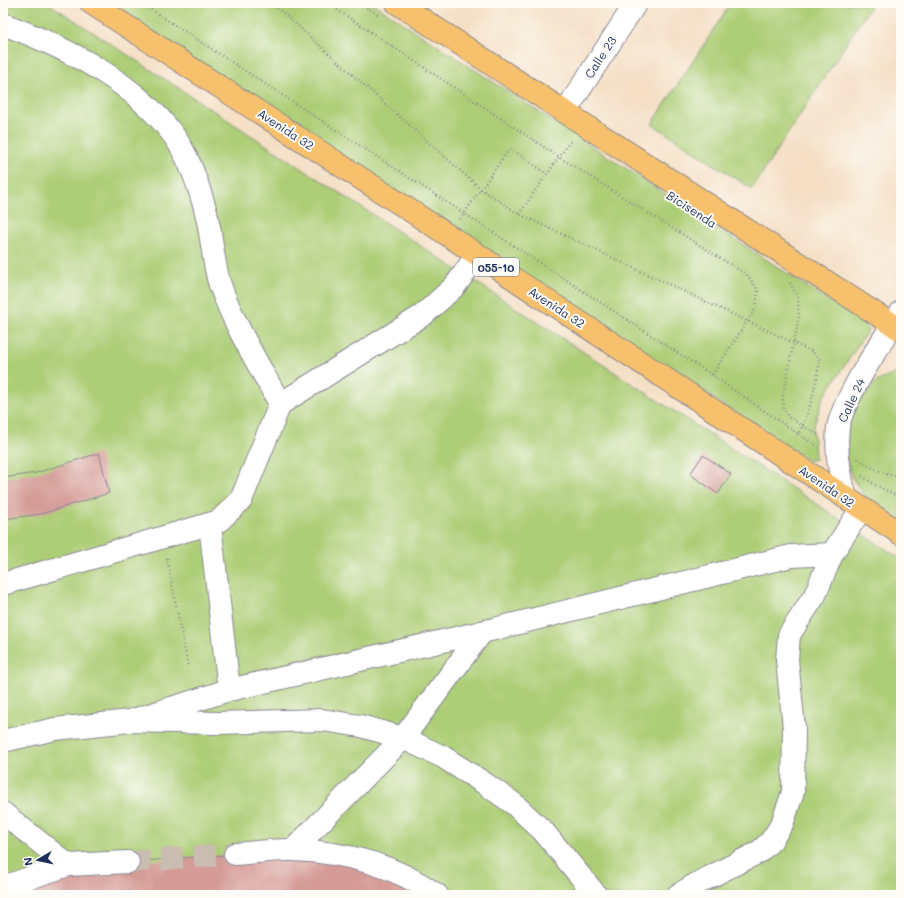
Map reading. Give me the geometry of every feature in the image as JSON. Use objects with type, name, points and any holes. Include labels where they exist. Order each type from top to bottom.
[{"type":"highway","name":"Avenida 32","points":[[91,3],[448,235],[901,534]]},
{"type":"highway","points":[[392,12],[565,112],[577,132],[898,323]]},
{"type":"street","name":"Calle 23","points":[[565,112],[636,3]]},
{"type":"street","points":[[3,24],[43,39],[92,65],[143,100],[168,128],[189,163],[205,206],[220,284],[233,315],[280,404]]},
{"type":"street","points":[[3,584],[219,521],[241,500],[280,404],[423,314],[455,286],[478,255]]},
{"type":"street","name":"Calle 24","points":[[853,503],[840,474],[838,427],[850,397],[898,323]]},
{"type":"street","points":[[678,895],[698,883],[759,852],[771,841],[782,824],[793,792],[794,728],[787,660],[789,635],[814,595],[853,503]]},
{"type":"street","points":[[210,524],[229,690]]},
{"type":"street","points":[[130,721],[229,690],[482,632],[791,556],[832,554]]},
{"type":"street","points":[[293,850],[403,738],[482,632]]},
{"type":"street","points":[[3,741],[55,729],[130,721],[217,723],[322,720],[361,726],[403,738],[443,757],[514,804],[543,831],[596,895]]},
{"type":"street","points":[[3,813],[68,865]]},
{"type":"street","points":[[235,854],[293,850],[348,856],[383,866],[419,882],[437,895]]},
{"type":"street","points":[[3,887],[68,865],[128,862]]},
{"type":"path","points":[[141,3],[712,375],[798,434],[803,426],[818,372],[820,360],[813,352],[519,214],[481,189],[272,3]]},
{"type":"path","points":[[327,3],[559,157],[746,275],[758,290],[756,308],[712,375]]},
{"type":"path","points":[[360,3],[392,12]]},
{"type":"path","points":[[519,214],[577,132]]},
{"type":"path","points":[[564,136],[577,132]]},
{"type":"path","points":[[577,132],[578,145]]},
{"type":"path","points":[[448,235],[510,148],[547,174]]},
{"type":"path","points":[[784,279],[790,284],[798,298],[799,317],[783,395],[783,407],[788,417],[878,472],[893,476],[901,476]]},
{"type":"path","points":[[164,537],[188,667]]},
{"type":"green space","points":[[3,3],[48,3],[901,559],[901,895],[3,895]]},
{"type":"green space","points":[[106,3],[372,3],[865,324],[868,330],[823,398],[813,428],[815,459],[809,461]]},
{"type":"green space","points":[[731,3],[872,4],[752,189],[652,124]]},
{"type":"green space","points":[[901,371],[901,521],[866,498],[851,476],[846,456],[849,415],[859,399],[876,382]]},
{"type":"building","points":[[99,453],[109,493],[41,514],[3,519],[3,478],[36,473]]},
{"type":"building","points":[[703,455],[731,474],[718,494],[690,474]]},
{"type":"building","points":[[293,850],[348,856],[436,895],[3,895],[3,887],[128,862]]},
{"type":"tunnel","points":[[128,862],[235,854]]}]
